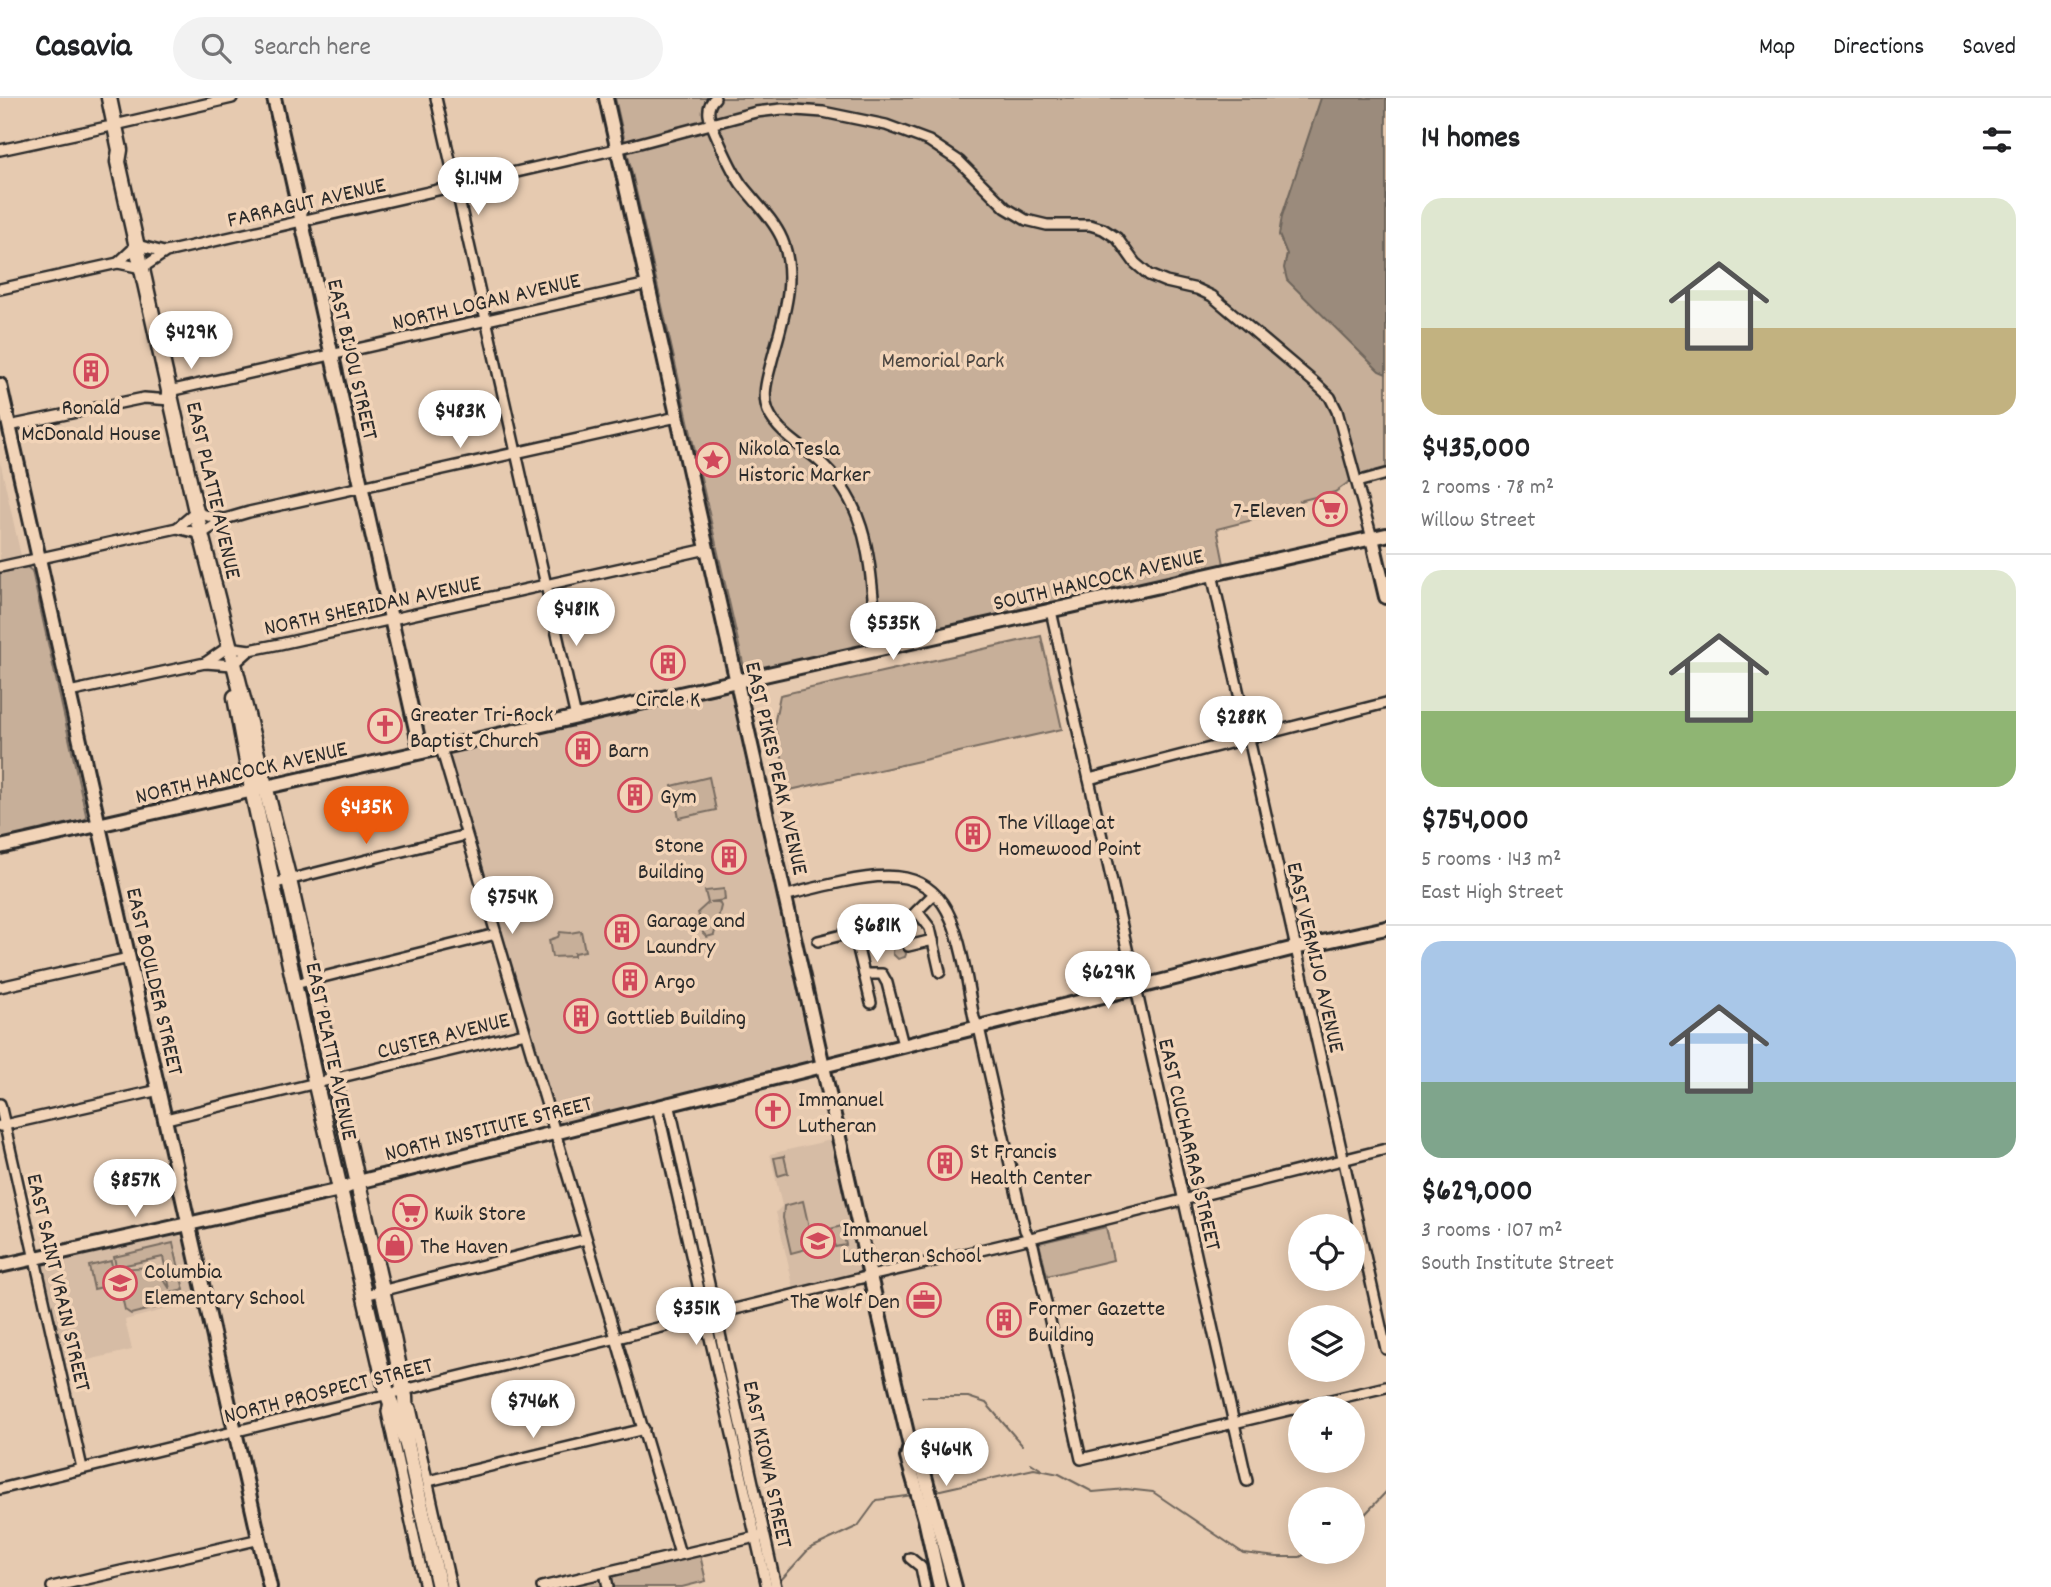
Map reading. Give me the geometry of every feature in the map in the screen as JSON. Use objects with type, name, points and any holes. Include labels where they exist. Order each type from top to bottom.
[{"type":"main road","name":"EAST PLATTE AVENUE","points":[[99,98],[111,126]]},
{"type":"main road","name":"EAST PLATTE AVENUE","points":[[109,98],[112,152],[118,162],[228,647],[237,671],[267,786],[382,1290],[404,1393],[407,1444]]},
{"type":"main road","name":"EAST PLATTE AVENUE","points":[[233,664],[230,674],[252,789],[316,1085],[388,1396],[407,1444],[439,1587]]},
{"type":"street","points":[[0,150],[232,98]]},
{"type":"street","name":"EAST BIJOU STREET","points":[[274,98],[421,752]]},
{"type":"street","points":[[436,98],[576,718]]},
{"type":"street","name":"EAST PIKES PEAK AVENUE","points":[[606,98],[910,1446],[907,1457],[917,1469],[956,1587]]},
{"type":"street","points":[[715,98],[709,107],[712,125],[735,175],[776,227],[787,254],[788,293],[766,390],[769,412],[778,426],[834,476],[854,505],[862,528],[874,608],[870,616],[884,647]]},
{"type":"street","name":"FARRAGUT AVENUE","points":[[142,268],[166,252],[617,149],[756,112],[782,109],[840,114],[900,129],[946,152],[1019,217],[1047,225],[1097,226],[1117,239],[1135,263],[1149,275],[1197,289],[1220,302],[1330,397],[1341,422],[1373,538]]},
{"type":"street","points":[[118,263],[137,245],[166,252]]},
{"type":"street","points":[[0,289],[118,263],[142,268]]},
{"type":"street","name":"NORTH LOGAN AVENUE","points":[[9,426],[648,284]]},
{"type":"street","name":"EAST BOULDER STREET","points":[[0,384],[271,1587]]},
{"type":"street","points":[[144,398],[169,392]]},
{"type":"street","points":[[177,528],[196,512],[225,519],[677,417]]},
{"type":"street","points":[[1357,482],[1386,474]]},
{"type":"street","points":[[0,567],[177,528],[201,534],[225,519]]},
{"type":"street","name":"SOUTH HANCOCK AVENUE","points":[[737,682],[1386,535]]},
{"type":"street","points":[[1373,538],[1386,597]]},
{"type":"street","name":"NORTH SHERIDAN AVENUE","points":[[228,647],[250,650],[707,549]]},
{"type":"street","name":"EAST VERMIJO AVENUE","points":[[1212,574],[1386,1349]]},
{"type":"street","name":"EAST CUCHARRAS STREET","points":[[1051,611],[1247,1481]]},
{"type":"street","points":[[205,663],[228,647]]},
{"type":"street","name":"NORTH SHERIDAN AVENUE","points":[[233,664],[250,650]]},
{"type":"street","points":[[69,692],[205,663],[233,664]]},
{"type":"street","name":"NORTH HANCOCK AVENUE","points":[[0,847],[737,682]]},
{"type":"street","points":[[1089,779],[1386,703]]},
{"type":"street","points":[[441,748],[681,1554]]},
{"type":"street","points":[[272,884],[466,835]]},
{"type":"street","points":[[785,896],[886,874],[913,879],[934,894],[946,908],[953,923],[1025,1230],[1033,1245],[1081,1459],[1386,1387]]},
{"type":"street","points":[[818,940],[854,932],[898,927],[934,894]]},
{"type":"street","points":[[917,911],[926,921],[940,972]]},
{"type":"street","name":"NORTH INSTITUTE STREET","points":[[0,1266],[340,1190],[358,1182],[663,1105],[1295,948],[1386,928]]},
{"type":"street","points":[[854,932],[871,1003]]},
{"type":"street","points":[[295,984],[496,934]]},
{"type":"street","points":[[908,946],[933,940]]},
{"type":"street","points":[[0,987],[129,958]]},
{"type":"street","points":[[864,974],[882,974],[887,983],[903,1045]]},
{"type":"street","name":"CUSTER AVENUE","points":[[166,1119],[334,1081],[525,1033]]},
{"type":"street","points":[[2,1126],[159,1090]]},
{"type":"street","name":"EAST SAINT VRAIN STREET","points":[[0,1104],[2,1126],[82,1468]]},
{"type":"street","name":"EAST KIOWA STREET","points":[[663,1105],[717,1313],[776,1587]]},
{"type":"street","name":"EAST KIOWA STREET","points":[[663,1105],[704,1316],[766,1584]]},
{"type":"street","name":"NORTH PROSPECT STREET","points":[[0,1489],[404,1393],[704,1316],[1386,1149]]},
{"type":"street","points":[[365,1295],[586,1239]]},
{"type":"street","points":[[404,1393],[428,1480],[451,1587]]},
{"type":"street","points":[[388,1396],[387,1412],[425,1587]]},
{"type":"street","points":[[428,1480],[644,1429]]},
{"type":"street","name":"EAST PIKES PEAK AVENUE","points":[[931,1518],[940,1587]]},
{"type":"street","points":[[542,1587],[765,1535]]},
{"type":"street","points":[[52,1587],[260,1539]]},
{"type":"street","points":[[910,1558],[921,1567],[925,1587]]},
{"type":"street","points":[[605,1572],[608,1587]]},
{"type":"shaded area","points":[[1321,98],[1386,98],[1386,374],[1379,371],[1287,280],[1284,268],[1287,254],[1279,235],[1282,216]]},
{"type":"shaded area","points":[[0,461],[21,556],[0,560]]},
{"type":"shaded area","points":[[723,692],[731,696],[812,1060],[809,1063],[559,1125],[448,756]]},
{"type":"shaded area","name":"Immanuel Lutheran School","points":[[831,1140],[860,1271],[855,1276],[797,1290],[794,1289],[776,1212],[782,1206],[770,1154]]},
{"type":"shaded area","name":"Columbia Elementary School","points":[[175,1235],[182,1237],[197,1301],[125,1320],[132,1350],[66,1365],[43,1264]]},
{"type":"green space","name":"Memorial Park","points":[[615,98],[1386,98],[1386,469],[1356,477],[1335,492],[1299,501],[1300,508],[1217,529],[1224,564],[745,672]]},
{"type":"green space","points":[[27,567],[32,571],[87,819],[0,840],[0,573]]},
{"type":"green space","points":[[1041,636],[1062,729],[790,790],[774,725],[780,695]]},
{"type":"green space","points":[[709,777],[716,810],[679,818],[672,786]]},
{"type":"green space","points":[[724,889],[725,900],[710,902],[719,902],[721,906],[714,935],[707,937],[703,933],[698,912],[708,903],[705,891]]},
{"type":"green space","points":[[581,931],[585,951],[574,953],[574,956],[552,957],[549,940],[558,937],[560,932]]},
{"type":"green space","points":[[905,938],[905,957],[898,959],[893,954],[894,940]]},
{"type":"green space","points":[[784,1156],[788,1173],[778,1176],[774,1158]]},
{"type":"green space","points":[[803,1201],[810,1232],[810,1248],[791,1253],[783,1218],[784,1206]]},
{"type":"green space","points":[[842,1226],[846,1245],[835,1247],[830,1229]]},
{"type":"green space","points":[[1106,1227],[1113,1260],[1047,1276],[1039,1243]]},
{"type":"green space","points":[[173,1243],[184,1290],[171,1293],[174,1303],[131,1314],[125,1310],[116,1271],[148,1268],[159,1275],[170,1289],[163,1257],[116,1267],[114,1257]]},
{"type":"green space","points":[[111,1261],[116,1284],[94,1289],[89,1266]]},
{"type":"green space","points":[[700,1555],[706,1581],[682,1587],[561,1587]]},
{"type":"waterway","points":[[922,1397],[968,1397],[986,1403],[1022,1445]]},
{"type":"waterway","points":[[1031,1463],[1042,1470]]},
{"type":"waterway","points":[[936,1491],[1034,1469],[1059,1474],[1093,1492],[1126,1489],[1153,1492],[1243,1553],[1288,1557]]},
{"type":"waterway","points":[[1365,1514],[1386,1492]]},
{"type":"waterway","points":[[780,1581],[809,1549],[858,1526],[877,1500],[913,1495]]},
{"type":"place","name":"Ronald McDonald House","points":[[91,371]]},
{"type":"place","name":"Nikola Tesla Historic Marker","points":[[713,460]]},
{"type":"place","name":"7-Eleven","points":[[1330,509]]},
{"type":"place","name":"Circle K","points":[[668,663]]},
{"type":"place","name":"Greater Tri-Rock Baptist Church","points":[[385,726]]},
{"type":"place","name":"Barn","points":[[583,749]]},
{"type":"place","name":"Gym","points":[[635,795]]},
{"type":"place","name":"The Village at Homewood Point","points":[[973,834]]},
{"type":"place","name":"Stone Building","points":[[729,857]]},
{"type":"place","name":"Garage and Laundry","points":[[622,932]]},
{"type":"place","name":"Argo","points":[[630,980]]},
{"type":"place","name":"Gottlieb Building","points":[[581,1016]]},
{"type":"place","name":"Immanuel Lutheran","points":[[773,1111]]},
{"type":"place","name":"St Francis Health Center","points":[[945,1163]]},
{"type":"place","name":"Kwik Store","points":[[410,1212]]},
{"type":"place","name":"Immanuel Lutheran School","points":[[818,1241]]},
{"type":"place","name":"The Haven","points":[[395,1245]]},
{"type":"place","name":"Columbia Elementary School","points":[[120,1283]]},
{"type":"place","name":"The Wolf Den","points":[[924,1300]]},
{"type":"place","name":"Former Gazette Building","points":[[1004,1320]]}]
